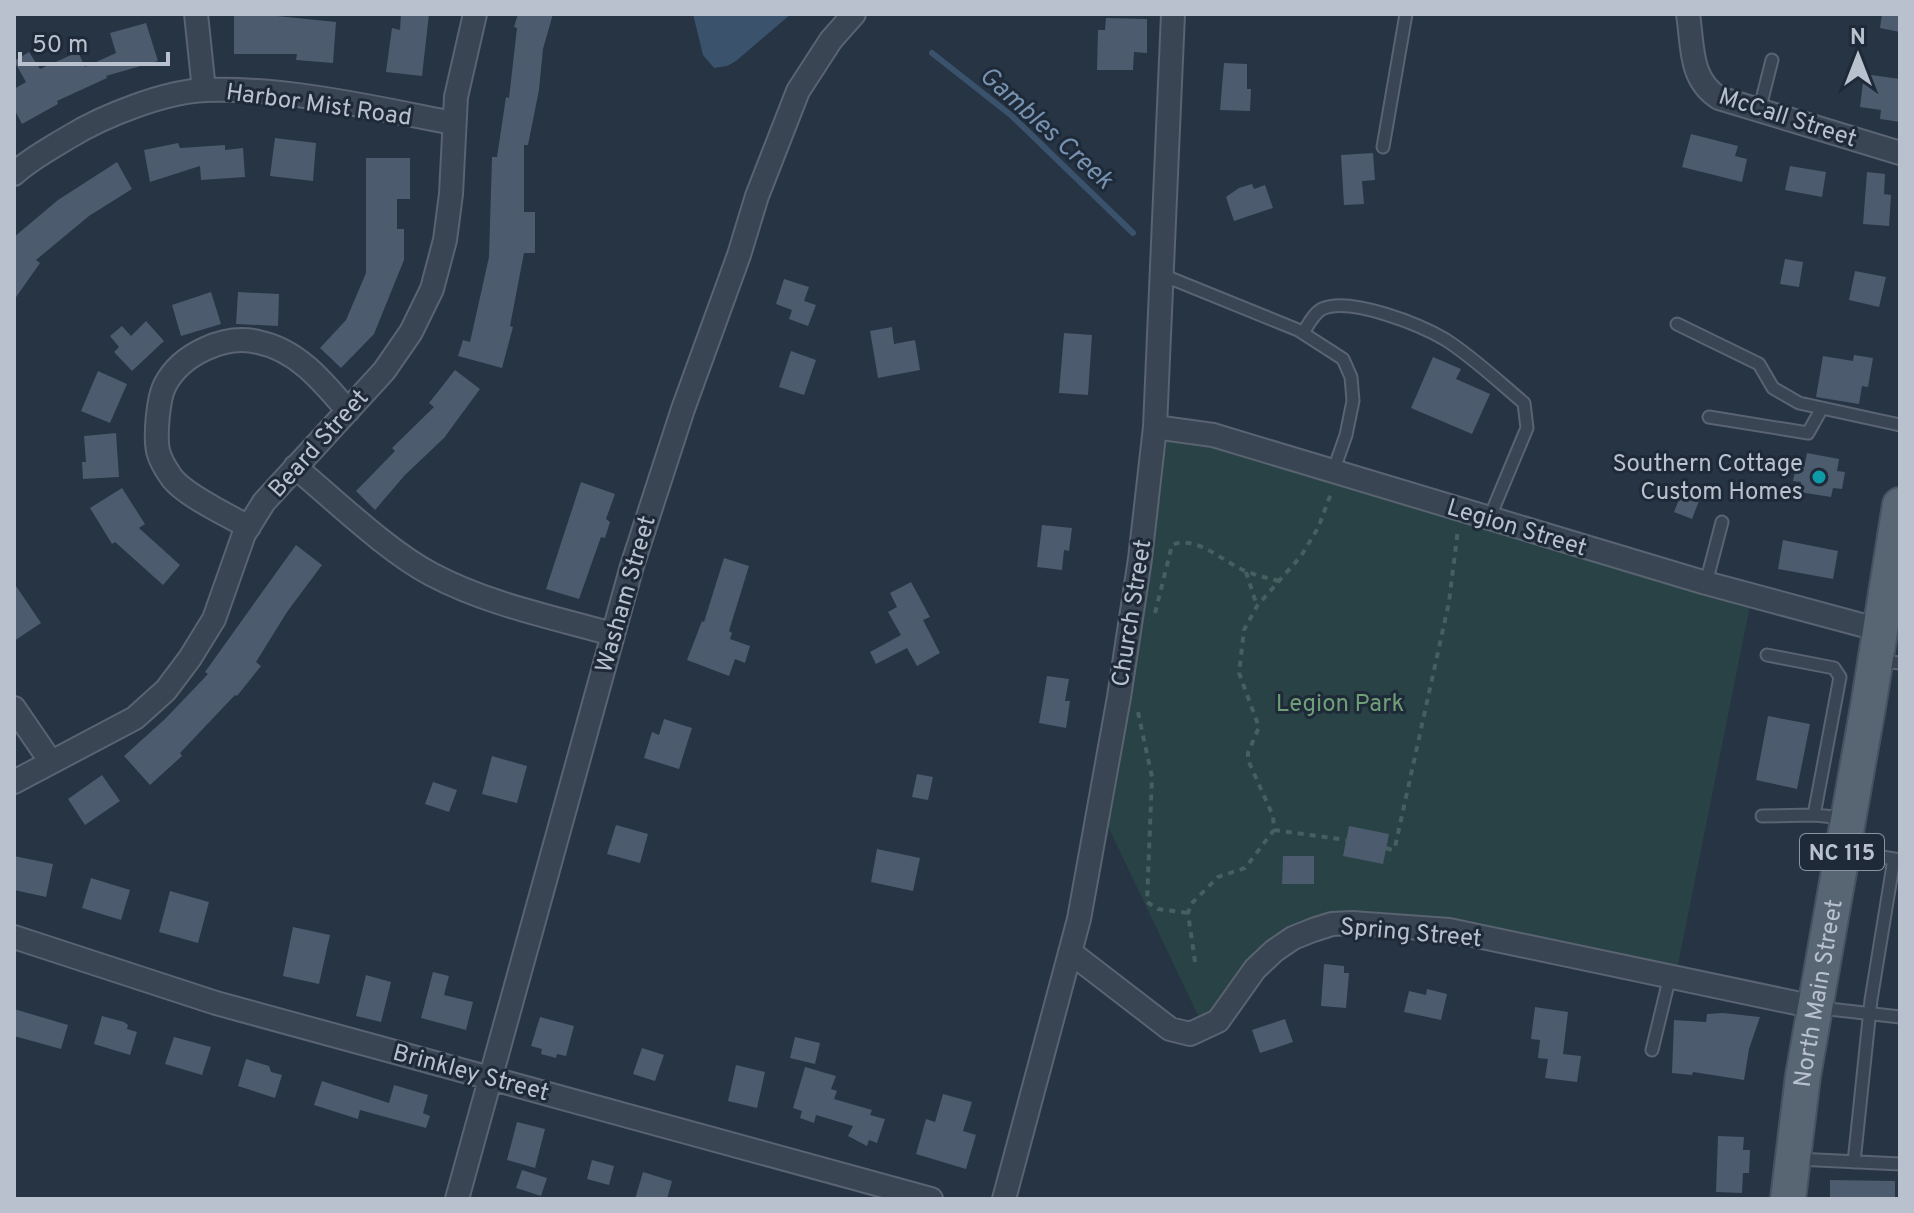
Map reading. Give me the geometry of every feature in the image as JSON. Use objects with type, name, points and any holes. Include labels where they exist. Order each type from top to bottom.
[{"type":"main road","name":"North Main Street","points":[[1788,1199],[1803,1076],[1846,834],[1868,670],[1898,527]]},
{"type":"street","points":[[196,14],[204,90]]},
{"type":"street","name":"Beard Street","points":[[14,782],[135,718],[166,690],[214,619],[249,527],[264,502],[384,371],[411,332],[432,289],[447,225],[456,97],[475,14]]},
{"type":"street","name":"Washam Street","points":[[457,1199],[612,634],[683,409],[739,255],[761,184],[798,91],[831,40],[854,14]]},
{"type":"street","name":"Church Street","points":[[1004,1199],[1070,952],[1119,697],[1149,495],[1155,427],[1173,14]]},
{"type":"street","name":"McCall Street","points":[[1688,14],[1694,64],[1702,84],[1719,98],[1900,153]]},
{"type":"street","name":"Harbor Mist Road","points":[[15,170],[79,131],[115,114],[178,94],[204,90],[238,90],[335,101],[453,123]]},
{"type":"street","points":[[249,527],[201,500],[173,479],[158,452],[158,420],[164,385],[185,360],[219,342],[258,341],[289,355],[314,372],[348,411]]},
{"type":"street","name":"Legion Street","points":[[1155,427],[1213,435],[1333,480],[1459,510],[1706,583],[1868,670]]},
{"type":"street","points":[[295,467],[399,553],[430,574],[487,598],[612,634]]},
{"type":"street","points":[[14,708],[51,762]]},
{"type":"street","name":"Spring Street","points":[[1070,952],[1170,1029],[1190,1034],[1218,1021],[1255,969],[1274,951],[1293,938],[1332,924],[1352,923],[1449,930],[1815,1007]]},
{"type":"street","name":"Brinkley Street","points":[[14,937],[216,1003],[931,1199]]},
{"type":"lane","points":[[1383,147],[1406,14]]},
{"type":"lane","points":[[1759,111],[1772,60]]},
{"type":"lane","points":[[1160,273],[1303,333],[1343,359],[1351,377],[1353,401],[1333,480]]},
{"type":"lane","points":[[1303,333],[1318,310],[1335,305],[1352,305],[1379,312],[1445,339],[1524,403],[1527,428],[1489,519]]},
{"type":"lane","points":[[1677,324],[1759,364],[1773,388],[1799,403],[1900,425]]},
{"type":"lane","points":[[1709,417],[1808,433],[1822,408]]},
{"type":"lane","points":[[1706,583],[1722,522]]},
{"type":"lane","points":[[1767,655],[1834,668],[1868,670],[1814,815]]},
{"type":"lane","points":[[1762,816],[1814,815],[1897,860],[1869,1014],[1854,1162]]},
{"type":"lane","points":[[1652,1050],[1670,976]]},
{"type":"lane","points":[[1815,1007],[1900,1017]]},
{"type":"lane","points":[[1792,1159],[1900,1164]]},
{"type":"path","points":[[1195,962],[1188,913],[1191,904],[1218,877],[1245,868],[1274,830],[1273,816],[1248,760],[1259,727],[1239,673],[1244,630],[1257,606],[1301,556],[1318,528],[1333,480]]},
{"type":"path","points":[[1386,848],[1392,850],[1395,847],[1446,617],[1455,564],[1459,510]]},
{"type":"path","points":[[1151,623],[1172,545],[1177,543],[1199,546],[1246,572],[1279,581]]},
{"type":"path","points":[[1246,572],[1257,606]]},
{"type":"path","points":[[1138,709],[1152,777],[1146,899],[1152,907],[1188,913]]},
{"type":"path","points":[[1274,830],[1346,840]]},
{"type":"green space","name":"Legion Park","points":[[1155,428],[1752,596],[1676,975],[1507,939],[1311,929],[1204,1028],[1101,812]]},
{"type":"water","points":[[693,14],[791,14],[736,61],[714,68],[703,55]]},
{"type":"building","points":[[401,14],[429,14],[422,76],[386,72],[392,28],[400,30]]},
{"type":"building","points":[[518,14],[553,14],[543,49],[528,145],[524,145],[524,212],[535,212],[535,253],[524,253],[510,326],[513,327],[502,368],[458,356],[463,340],[470,342],[489,257],[492,157],[497,157],[506,97],[509,98],[517,28],[514,27]]},
{"type":"building","points":[[1882,14],[1900,14],[1900,32],[1880,28]]},
{"type":"building","points":[[234,16],[277,16],[336,22],[333,63],[296,60],[297,54],[234,54]]},
{"type":"building","points":[[1106,18],[1147,19],[1147,53],[1134,52],[1133,70],[1097,70],[1098,30],[1105,30]]},
{"type":"building","points":[[146,23],[158,61],[106,76],[57,101],[58,104],[22,124],[14,109],[14,89],[26,82],[14,61],[29,52],[40,69],[78,52],[85,67],[116,53],[110,33]]},
{"type":"building","points":[[1224,63],[1247,64],[1250,111],[1220,110]]},
{"type":"building","points":[[1864,74],[1900,79],[1900,122],[1880,119],[1881,110],[1860,107]]},
{"type":"building","points":[[1691,134],[1738,146],[1735,156],[1747,159],[1742,182],[1682,167]]},
{"type":"building","points":[[275,138],[316,143],[313,181],[270,176]]},
{"type":"building","points":[[178,143],[180,148],[225,145],[225,150],[243,148],[245,177],[201,180],[200,166],[150,182],[144,150]]},
{"type":"building","points":[[1373,153],[1375,180],[1362,181],[1364,204],[1344,205],[1341,155]]},
{"type":"building","points":[[366,158],[410,158],[410,199],[397,199],[397,229],[404,229],[404,260],[374,334],[341,368],[320,348],[346,320],[366,273]]},
{"type":"building","points":[[117,162],[132,189],[89,216],[36,260],[40,263],[14,300],[14,237],[58,200]]},
{"type":"building","points":[[1790,166],[1826,172],[1822,197],[1785,190]]},
{"type":"building","points":[[1867,172],[1885,174],[1884,194],[1891,195],[1889,226],[1863,224]]},
{"type":"building","points":[[1252,184],[1254,189],[1265,185],[1273,208],[1234,221],[1226,197]]},
{"type":"building","points":[[1785,259],[1803,262],[1799,287],[1780,284]]},
{"type":"building","points":[[1855,271],[1886,277],[1879,307],[1849,300]]},
{"type":"building","points":[[784,279],[809,287],[804,301],[816,305],[808,326],[789,319],[792,310],[776,304]]},
{"type":"building","points":[[211,292],[221,324],[181,336],[172,305]]},
{"type":"building","points":[[238,292],[279,294],[278,326],[236,324]]},
{"type":"building","points":[[146,321],[164,341],[132,371],[114,352],[119,347],[110,336],[122,326],[131,336]]},
{"type":"building","points":[[892,327],[894,344],[915,340],[920,370],[878,378],[870,331]]},
{"type":"building","points":[[1064,333],[1092,335],[1088,395],[1059,393]]},
{"type":"building","points":[[791,351],[816,360],[804,395],[779,387]]},
{"type":"building","points":[[1854,355],[1873,358],[1868,387],[1862,386],[1859,404],[1816,397],[1823,356],[1853,361]]},
{"type":"building","points":[[1433,357],[1461,369],[1456,379],[1490,394],[1472,434],[1411,408]]},
{"type":"building","points":[[455,370],[480,389],[444,438],[405,475],[375,510],[356,491],[395,451],[392,448],[434,407],[429,403]]},
{"type":"building","points":[[98,371],[127,384],[110,423],[81,411]]},
{"type":"building","points":[[116,433],[119,477],[83,479],[82,462],[86,462],[84,436]]},
{"type":"building","name":"Southern Cottage Custom Homes","points":[[1807,453],[1839,459],[1837,471],[1845,472],[1842,489],[1833,488],[1831,497],[1799,492],[1801,482],[1793,481],[1797,461],[1805,463]]},
{"type":"building","points":[[581,482],[615,494],[606,519],[610,522],[605,538],[601,537],[579,599],[546,589]]},
{"type":"building","points":[[122,488],[145,524],[139,528],[180,565],[163,585],[115,542],[112,544],[90,508]]},
{"type":"building","points":[[1681,494],[1699,501],[1692,519],[1674,512]]},
{"type":"building","points":[[1042,525],[1072,528],[1069,551],[1064,550],[1062,570],[1037,567]]},
{"type":"building","points":[[1783,540],[1838,551],[1833,579],[1778,569]]},
{"type":"building","points":[[296,545],[322,565],[287,612],[256,662],[261,666],[237,696],[180,753],[182,756],[150,785],[124,756],[208,674],[205,672]]},
{"type":"building","points":[[724,558],[749,566],[729,631],[732,633],[730,639],[750,646],[745,663],[735,659],[729,676],[687,660],[704,622]]},
{"type":"building","points":[[911,582],[930,617],[923,620],[940,653],[917,666],[907,648],[876,664],[870,652],[901,635],[888,612],[897,607],[890,593]]},
{"type":"building","points":[[14,583],[41,623],[14,641]]},
{"type":"building","points":[[1047,676],[1069,679],[1065,701],[1070,701],[1066,728],[1039,723]]},
{"type":"building","points":[[1768,716],[1810,724],[1797,789],[1756,780]]},
{"type":"building","points":[[664,719],[692,728],[679,769],[644,758],[652,732],[659,735]]},
{"type":"building","points":[[492,756],[527,766],[517,803],[482,794]]},
{"type":"building","points":[[917,774],[933,777],[928,800],[912,797]]},
{"type":"building","points":[[102,775],[120,801],[85,825],[68,799]]},
{"type":"building","points":[[433,782],[457,790],[449,812],[425,804]]},
{"type":"building","points":[[616,825],[648,834],[640,863],[607,854]]},
{"type":"building","points":[[1349,826],[1389,834],[1383,864],[1343,856]]},
{"type":"building","points":[[877,849],[920,858],[913,891],[871,882]]},
{"type":"building","points":[[14,856],[53,864],[46,897],[14,890]]},
{"type":"building","points":[[1283,856],[1314,856],[1314,884],[1282,884]]},
{"type":"building","points":[[91,878],[130,890],[121,920],[82,908]]},
{"type":"building","points":[[170,891],[209,902],[198,943],[159,932]]},
{"type":"building","points":[[293,927],[330,935],[319,984],[283,976]]},
{"type":"building","points":[[1324,964],[1344,966],[1344,973],[1349,973],[1346,1008],[1321,1006]]},
{"type":"building","points":[[433,972],[449,976],[444,995],[473,1002],[466,1030],[421,1018]]},
{"type":"building","points":[[366,975],[391,982],[381,1022],[356,1016]]},
{"type":"building","points":[[1427,989],[1447,994],[1441,1020],[1404,1012],[1409,991],[1426,995]]},
{"type":"building","points":[[1535,1007],[1568,1012],[1563,1054],[1581,1056],[1577,1082],[1545,1078],[1548,1059],[1538,1058],[1540,1040],[1531,1039]]},
{"type":"building","points":[[14,1009],[68,1025],[61,1049],[14,1036]]},
{"type":"building","points":[[1707,1014],[1760,1017],[1749,1049],[1744,1080],[1693,1072],[1692,1075],[1672,1073],[1674,1020],[1706,1022]]},
{"type":"building","points":[[102,1016],[124,1022],[128,1025],[127,1029],[137,1032],[130,1055],[94,1044]]},
{"type":"building","points":[[540,1017],[574,1026],[566,1056],[557,1054],[556,1058],[541,1054],[542,1049],[531,1046]]},
{"type":"building","points":[[1285,1019],[1293,1042],[1260,1053],[1252,1030]]},
{"type":"building","points":[[174,1037],[211,1047],[202,1075],[165,1064]]},
{"type":"building","points":[[795,1037],[820,1043],[815,1064],[790,1058]]},
{"type":"building","points":[[642,1048],[664,1055],[655,1081],[633,1074]]},
{"type":"building","points":[[246,1059],[269,1066],[271,1072],[282,1075],[275,1098],[238,1086]]},
{"type":"building","points":[[736,1065],[765,1072],[757,1108],[728,1101]]},
{"type":"building","points":[[805,1067],[836,1076],[831,1089],[837,1091],[834,1099],[872,1110],[870,1115],[885,1119],[877,1143],[869,1140],[867,1146],[848,1136],[853,1126],[816,1115],[814,1123],[800,1118],[802,1111],[793,1108]]},
{"type":"building","points":[[322,1081],[389,1103],[394,1085],[428,1095],[423,1113],[430,1116],[426,1128],[360,1110],[358,1119],[314,1105]]},
{"type":"building","points":[[943,1094],[972,1102],[963,1131],[976,1135],[966,1169],[916,1154],[926,1119],[935,1122]]},
{"type":"building","points":[[517,1122],[545,1129],[535,1168],[507,1160]]},
{"type":"building","points":[[1718,1136],[1744,1137],[1743,1150],[1750,1150],[1749,1173],[1743,1173],[1742,1193],[1716,1192]]},
{"type":"building","points":[[592,1160],[614,1166],[609,1185],[587,1179]]},
{"type":"building","points":[[522,1170],[547,1178],[541,1196],[516,1188]]},
{"type":"building","points":[[643,1172],[672,1181],[667,1199],[635,1199]]},
{"type":"building","points":[[1830,1180],[1895,1181],[1895,1199],[1830,1199]]},
{"type":"waterway","name":"Gambles Creek","points":[[932,53],[1012,116],[1133,233]]},
{"type":"place","name":"Southern Cottage Custom Homes","points":[[1819,477]]}]
